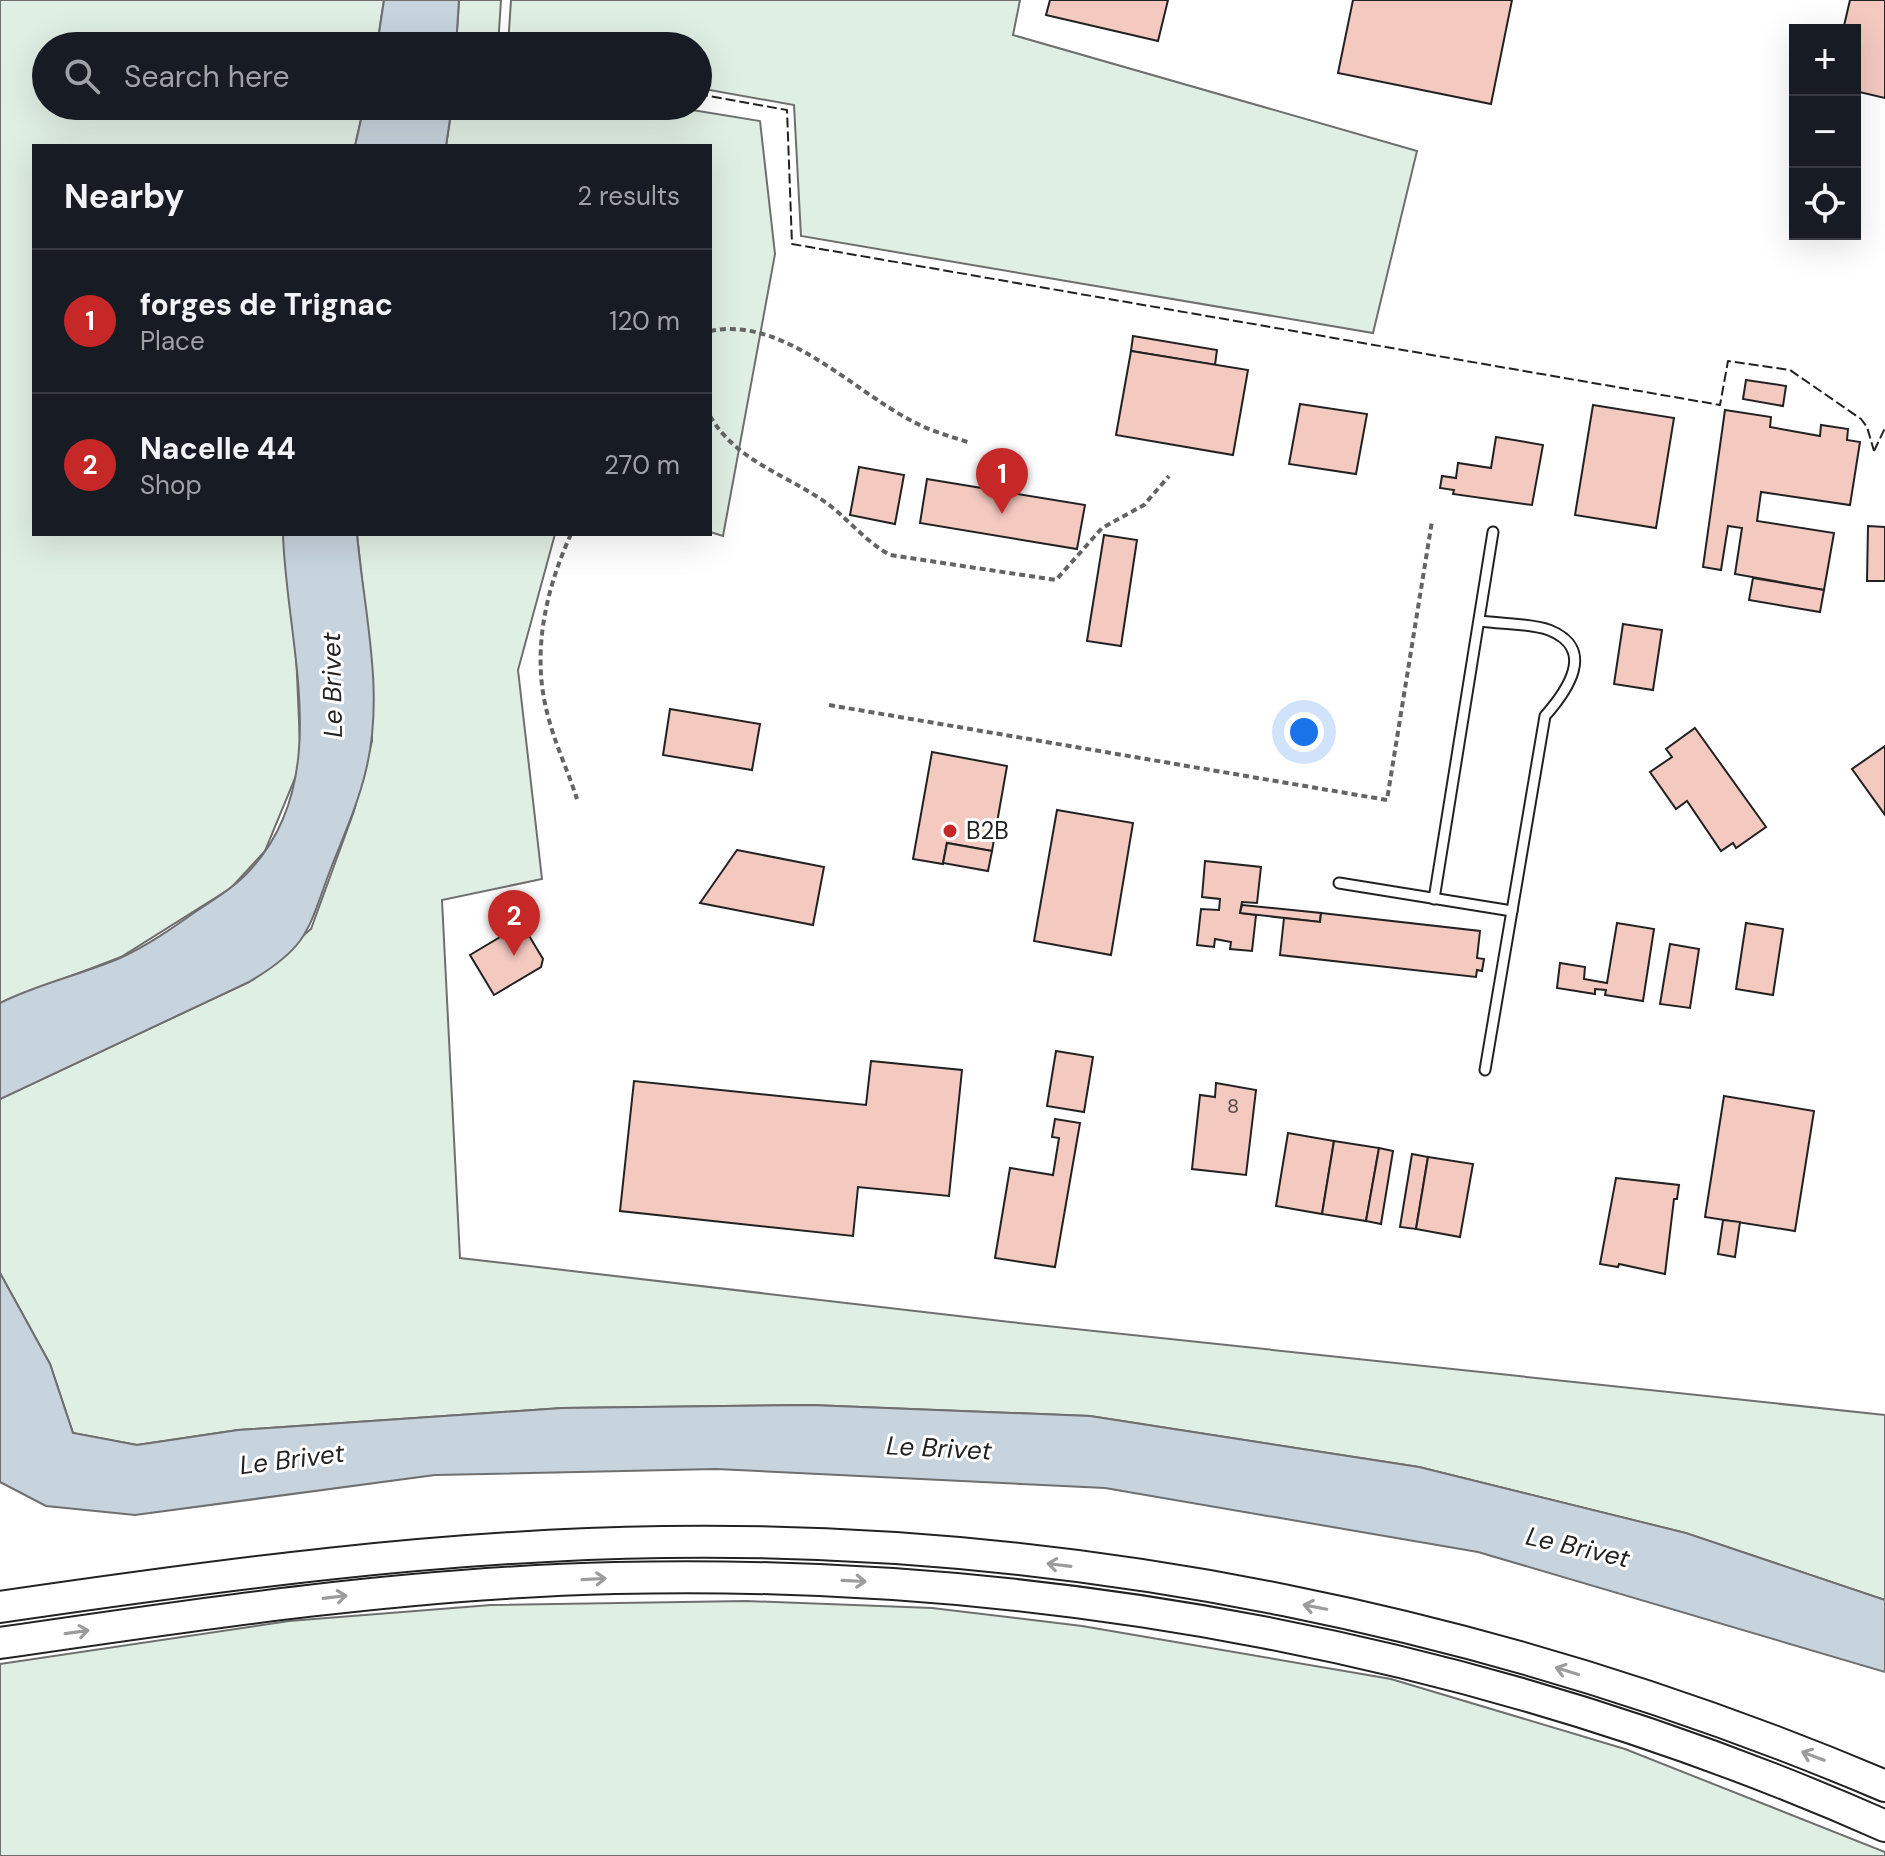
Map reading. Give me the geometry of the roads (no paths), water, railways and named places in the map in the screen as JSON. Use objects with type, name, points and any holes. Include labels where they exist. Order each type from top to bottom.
[{"type":"highway","points":[[0,1607],[320,1564],[486,1549],[747,1542],[963,1553],[1257,1596],[1496,1651],[1710,1718],[1885,1786]]},
{"type":"highway","points":[[0,1643],[231,1609],[456,1586],[609,1578],[764,1577],[962,1588],[1173,1617],[1273,1635],[1427,1669],[1539,1700],[1689,1748],[1885,1826]]},
{"type":"lane","points":[[1434,899],[1493,532]]},
{"type":"lane","points":[[1480,621],[1549,630],[1569,644],[1576,659],[1571,680],[1545,716],[1485,1070]]},
{"type":"lane","points":[[1339,883],[1512,911]]},
{"type":"water","points":[[384,0],[459,0],[457,32],[379,32]]},
{"type":"water","points":[[361,120],[450,120],[446,144],[355,144]]},
{"type":"water","name":"Le Brivet","points":[[283,536],[357,536],[371,652],[374,712],[371,741],[355,807],[304,934],[284,958],[249,982],[0,1099],[0,1003],[120,958],[150,942],[239,881],[277,833],[292,793],[299,751],[300,708]]},
{"type":"water","name":"Le Brivet","points":[[0,1273],[50,1364],[73,1433],[137,1445],[238,1430],[562,1408],[811,1405],[1090,1416],[1419,1467],[1686,1533],[1885,1600],[1885,1672],[1478,1552],[1105,1488],[716,1469],[435,1475],[135,1515],[46,1506],[0,1482]]},
{"type":"place","name":"forges de Trignac","points":[[1002,514]]},
{"type":"place","name":"B2B","points":[[950,831]]},
{"type":"place","name":"Nacelle 44","points":[[514,956]]}]
